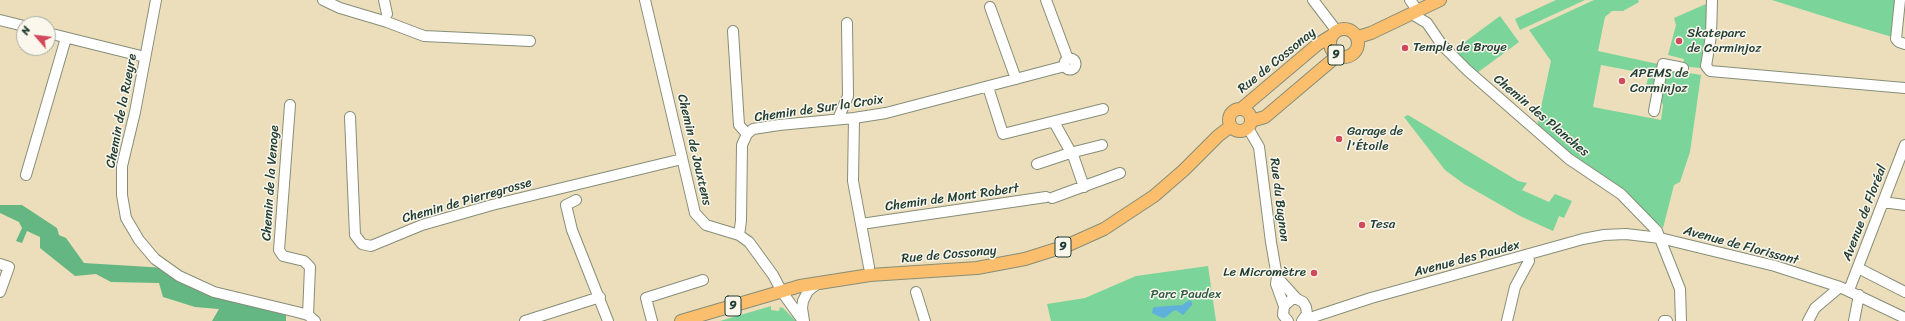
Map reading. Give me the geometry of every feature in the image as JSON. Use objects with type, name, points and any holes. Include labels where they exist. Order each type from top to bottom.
[{"type":"main road","name":"9","points":[[1358,37],[1371,33],[1440,0]]},
{"type":"main road","name":"9","points":[[1231,126],[1236,130],[1242,131],[1249,125],[1265,117],[1336,56],[1347,57],[1355,53],[1359,46],[1358,37],[1353,31],[1345,28],[1333,33],[1329,43],[1336,56]]},
{"type":"main road","name":"Rue de Cossonay","points":[[681,321],[818,283],[870,275],[976,268],[1025,259],[1066,246],[1104,229],[1154,196],[1184,170],[1218,136],[1231,126],[1229,121],[1230,115],[1235,110],[1241,109],[1333,33]]},
{"type":"main road","name":"Rue de Cossonay","points":[[1241,109],[1249,113],[1249,125]]},
{"type":"street","name":"Chemin de la Rueyre","points":[[156,0],[146,57],[122,166],[122,195],[126,218],[139,240],[154,259],[195,285],[214,292],[312,318]]},
{"type":"street","points":[[323,0],[340,8],[387,22],[424,36],[530,41]]},
{"type":"street","points":[[384,0],[387,14]]},
{"type":"street","name":"Chemin de Jouxtens","points":[[645,0],[695,213],[706,225],[718,230],[739,235],[754,248],[782,292],[804,321]]},
{"type":"street","name":"Chemin de Sur la Croix","points":[[739,235],[741,221],[740,156],[742,145],[747,134],[759,127],[854,118],[886,113],[982,87],[988,87],[1067,63],[1046,0]]},
{"type":"street","points":[[1313,0],[1333,33]]},
{"type":"street","points":[[1410,0],[1419,10],[1427,23]]},
{"type":"street","points":[[1712,0],[1711,36],[1706,66],[1710,71],[1905,88]]},
{"type":"street","points":[[1900,0],[1896,39],[1905,44]]},
{"type":"street","points":[[990,6],[1016,79]]},
{"type":"street","name":"Chemin des Planches","points":[[1419,10],[1442,44],[1467,70],[1569,159],[1622,194],[1657,231],[1680,289],[1681,321]]},
{"type":"street","points":[[0,20],[16,24]]},
{"type":"street","points":[[838,119],[848,96],[847,23]]},
{"type":"street","name":"Chemin de Sur la Croix","points":[[733,31],[739,124],[747,134]]},
{"type":"street","points":[[56,35],[146,57]]},
{"type":"street","points":[[26,175],[66,38]]},
{"type":"street","points":[[1654,111],[1663,64],[1682,68]]},
{"type":"street","points":[[988,87],[1003,134],[1103,109]]},
{"type":"street","name":"Chemin de la Venoge","points":[[290,104],[279,250],[283,256],[304,261],[310,267],[312,318]]},
{"type":"street","name":"Chemin de Pierregrosse","points":[[350,118],[355,235],[362,244],[370,246],[422,225],[492,205],[682,159]]},
{"type":"street","points":[[854,118],[853,181],[862,224],[868,267]]},
{"type":"street","points":[[1054,122],[1070,153],[1084,187],[1120,172]]},
{"type":"street","name":"Rue du Bugnon","points":[[1249,125],[1259,147],[1264,197],[1277,277],[1276,284],[1284,316]]},
{"type":"street","points":[[1037,164],[1070,153],[1102,145]]},
{"type":"street","name":"Avenue de Floréal","points":[[1844,288],[1858,268],[1887,203],[1905,145]]},
{"type":"street","name":"Chemin de Mont Robert","points":[[862,224],[1049,198],[1084,187]]},
{"type":"street","points":[[576,200],[566,206],[568,218],[584,262],[600,297],[608,321]]},
{"type":"street","points":[[1887,203],[1905,205]]},
{"type":"street","points":[[1887,203],[1893,209],[1905,211]]},
{"type":"street","name":"Avenue de Florissant","points":[[1614,234],[1660,238],[1775,266],[1844,288],[1905,318]]},
{"type":"street","name":"Avenue des Paudex","points":[[1303,320],[1317,317],[1328,311],[1528,256],[1583,239],[1614,234]]},
{"type":"street","points":[[1507,321],[1515,287],[1529,261],[1528,256]]},
{"type":"street","points":[[0,264],[9,267],[0,292]]},
{"type":"street","points":[[1858,268],[1905,292]]},
{"type":"street","points":[[1277,277],[1297,299],[1303,302],[1306,307],[1307,314],[1303,320]]},
{"type":"street","points":[[652,321],[646,298],[703,280]]},
{"type":"street","name":"Chemin de Jouxtens","points":[[804,321],[802,308],[803,301],[808,291],[818,283]]},
{"type":"street","points":[[1808,321],[1815,308],[1821,301],[1844,288]]},
{"type":"street","points":[[916,292],[925,321]]},
{"type":"street","points":[[1854,321],[1859,295]]},
{"type":"street","points":[[525,321],[600,297]]},
{"type":"street","name":"Rue du Bugnon","points":[[1284,316],[1292,300],[1297,299]]},
{"type":"street","name":"Avenue des Paudex","points":[[1306,307],[1328,311]]},
{"type":"green space","points":[[1556,0],[1585,0],[1520,30],[1515,19]]},
{"type":"green space","points":[[1594,0],[1638,0],[1639,2],[1623,11],[1612,11],[1605,17],[1598,51],[1658,64],[1655,87],[1653,88],[1646,86],[1649,74],[1601,65],[1593,107],[1661,120],[1663,105],[1661,101],[1666,69],[1701,75],[1690,152],[1680,182],[1674,185],[1663,228],[1618,186],[1578,161],[1537,126],[1551,61],[1529,30]]},
{"type":"green space","points":[[1772,0],[1896,0],[1892,37],[1842,22]]},
{"type":"green space","points":[[1706,4],[1706,29],[1700,68],[1683,65],[1684,59],[1668,55],[1676,25],[1674,18]]},
{"type":"green space","points":[[1500,16],[1519,42],[1477,73],[1454,50]]},
{"type":"green space","points":[[1408,115],[1518,181],[1527,183],[1522,190],[1549,202],[1555,194],[1572,201],[1564,218],[1559,216],[1553,231],[1520,216],[1464,184],[1445,170],[1404,117]]},
{"type":"green space","points":[[0,205],[22,205],[57,228],[59,235],[66,238],[84,263],[166,268],[214,292],[286,315],[286,321],[212,321],[219,309],[195,307],[163,297],[159,283],[111,282],[96,274],[75,276],[40,248],[40,237],[27,231],[22,243],[16,241],[22,228],[19,222],[0,213]]},
{"type":"green space","name":"Parc Paudex","points":[[1208,266],[1216,321],[1051,321],[1047,304],[1085,298],[1136,276]]},
{"type":"green space","points":[[771,306],[771,310],[779,311],[780,307],[783,308],[796,321],[720,321]]},
{"type":"water","points":[[1190,300],[1192,305],[1183,315],[1176,310],[1163,318],[1152,313],[1153,308],[1155,307],[1182,305]]},
{"type":"place","name":"Skateparc de Corminjoz","points":[[1679,41]]},
{"type":"place","name":"Temple de Broye","points":[[1405,48]]},
{"type":"place","name":"APEMS de Corminjoz","points":[[1622,81]]},
{"type":"place","name":"Garage de l'Étoile","points":[[1339,139]]},
{"type":"place","name":"Tesa","points":[[1362,225]]},
{"type":"place","name":"Le Micromètre","points":[[1314,273]]}]
